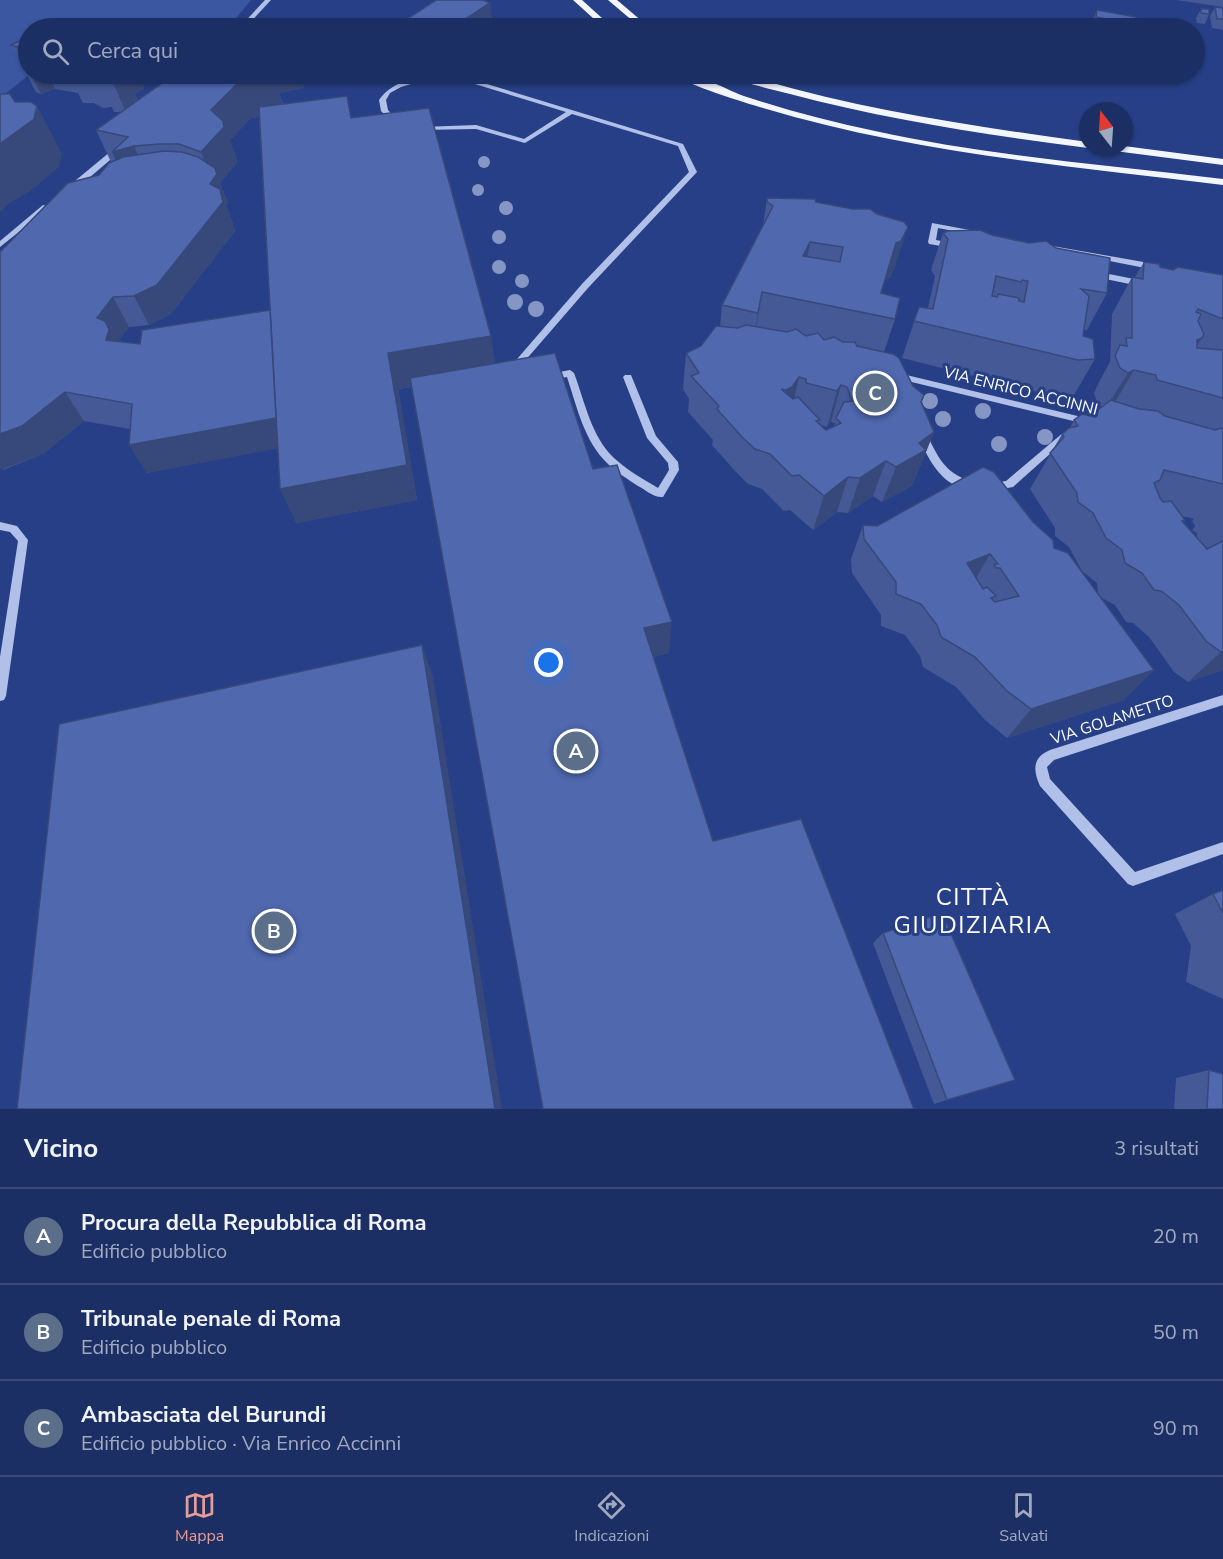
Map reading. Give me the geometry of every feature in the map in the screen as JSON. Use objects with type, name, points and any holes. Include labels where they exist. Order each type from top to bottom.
[{"type":"main road","points":[[578,0],[596,18]]},
{"type":"main road","points":[[612,0],[634,18]]},
{"type":"main road","points":[[706,84],[814,119],[918,141],[1223,182]]},
{"type":"main road","points":[[765,84],[822,101],[912,121],[1079,144]]},
{"type":"main road","points":[[1133,150],[1223,162]]},
{"type":"street","points":[[251,18],[268,0]]},
{"type":"street","points":[[400,84],[385,95],[386,111],[393,121],[404,126]]},
{"type":"street","points":[[488,84],[681,145],[693,172],[585,286],[579,297],[514,368],[515,376]]},
{"type":"street","points":[[413,129],[476,127],[525,141],[571,112]]},
{"type":"street","points":[[68,190],[129,141]]},
{"type":"street","points":[[0,245],[50,204]]},
{"type":"street","points":[[966,249],[932,242],[935,225],[981,234]]},
{"type":"street","points":[[1038,245],[1165,269]]},
{"type":"street","points":[[1083,272],[1153,286]]},
{"type":"street","points":[[538,379],[570,373],[591,432],[604,453],[613,463],[659,494],[674,470],[673,462],[652,438],[628,377]]},
{"type":"street","name":"VIA ENRICO ACCINNI","points":[[900,386],[891,374],[1103,426]]},
{"type":"street","points":[[918,424],[943,472],[964,484],[990,487],[1010,484],[1081,420]]},
{"type":"street","points":[[0,526],[13,529],[23,540],[0,696]]},
{"type":"street","name":"VIA GOLAMETTO","points":[[1223,700],[1050,756],[1041,765],[1044,782],[1133,879],[1223,848]]},
{"type":"shaded area","points":[[0,0],[251,0],[236,18],[18,18],[18,84],[0,98]]},
{"type":"building","points":[[436,0],[483,0],[490,3],[467,18],[409,18]]},
{"type":"building","points":[[1215,7],[1223,8],[1223,19],[1217,19]]},
{"type":"building","points":[[1201,9],[1209,9],[1209,14],[1201,13]]},
{"type":"building","points":[[1097,10],[1136,17],[1102,18],[1096,17]]},
{"type":"building","points":[[161,84],[237,84],[211,110],[223,121],[224,127],[201,152],[179,144],[160,144],[134,146],[112,152],[128,137],[96,130]]},
{"type":"building","points":[[0,94],[10,94],[15,102],[31,102],[37,106],[34,119],[0,144]]},
{"type":"building","points":[[347,96],[351,118],[429,108],[491,336],[388,353],[407,465],[280,489],[259,107]]},
{"type":"building","points":[[164,151],[182,152],[198,157],[215,168],[217,174],[210,184],[220,189],[223,202],[157,285],[134,296],[113,297],[97,318],[105,321],[109,330],[106,340],[140,344],[142,330],[270,310],[276,418],[129,445],[132,404],[65,392],[22,426],[0,434],[0,252],[68,183],[99,175],[109,163],[123,157]]},
{"type":"building","points":[[767,198],[815,199],[816,202],[853,209],[870,209],[877,214],[904,222],[908,227],[901,241],[896,243],[881,293],[900,298],[895,319],[762,292],[758,313],[722,305],[773,206],[767,202]],"holes":[[[810,242],[843,247],[840,262],[803,256]]]},
{"type":"building","points":[[980,230],[1029,243],[1046,241],[1056,248],[1110,258],[1107,293],[1081,289],[1089,296],[1083,336],[1093,339],[1095,359],[1078,360],[914,321],[919,307],[933,309],[948,239],[943,233]],"holes":[[[996,276],[1021,282],[1022,280],[1028,281],[1024,302],[1019,301],[1019,298],[998,294],[997,297],[992,296]]]},
{"type":"building","points":[[1144,262],[1159,264],[1160,267],[1173,270],[1178,267],[1223,275],[1223,318],[1198,309],[1196,312],[1201,314],[1198,321],[1204,334],[1197,340],[1197,348],[1223,350],[1223,398],[1157,380],[1156,375],[1134,370],[1128,373],[1120,368],[1115,356],[1120,345],[1127,346],[1126,338],[1132,338],[1132,277],[1143,279]]},
{"type":"building","points":[[746,325],[787,332],[796,329],[806,336],[818,333],[824,340],[834,337],[843,342],[855,342],[857,346],[893,354],[899,358],[913,386],[924,395],[921,402],[934,432],[919,443],[926,450],[896,467],[886,461],[860,478],[848,477],[824,496],[799,475],[792,476],[770,454],[755,449],[742,437],[717,409],[719,406],[691,376],[699,373],[686,353],[701,346],[716,326],[738,328]],"holes":[[[799,377],[806,379],[806,383],[837,391],[841,385],[847,387],[852,401],[844,402],[836,418],[841,423],[826,430],[816,421],[820,420],[798,397],[793,399],[781,389],[786,390],[792,387]]]},
{"type":"building","points":[[555,353],[593,469],[617,465],[672,622],[644,628],[713,841],[801,819],[914,1109],[543,1109],[410,378]]},
{"type":"building","points":[[1111,400],[1139,409],[1158,411],[1165,416],[1215,430],[1223,429],[1223,484],[1164,470],[1160,480],[1154,483],[1163,502],[1171,501],[1185,520],[1182,521],[1207,549],[1223,541],[1223,651],[1221,652],[1206,641],[1179,605],[1161,591],[1154,590],[1142,573],[1125,563],[1122,550],[1106,538],[1093,513],[1078,502],[1077,493],[1050,453],[1064,437],[1062,434],[1069,428],[1078,426],[1074,420],[1082,414],[1090,416]]},
{"type":"building","points":[[983,467],[994,472],[1033,522],[1053,540],[1054,548],[1068,553],[1154,670],[1031,709],[1007,691],[975,657],[941,637],[937,625],[921,604],[896,594],[896,582],[864,539],[863,525],[877,526]],"holes":[[[990,554],[998,564],[994,564],[996,568],[1000,568],[1019,596],[995,602],[991,598],[996,596],[987,587],[983,589],[967,563]]]},
{"type":"building","points":[[422,645],[495,1109],[17,1109],[59,724]]},
{"type":"building","points":[[1223,890],[1223,913],[1213,894]]},
{"type":"building","points":[[942,913],[1015,1080],[947,1100],[883,933]]},
{"type":"building","points":[[1209,1070],[1223,1074],[1223,1109],[1207,1109]]},
{"type":"place","name":"Ambasciata del Burundi","points":[[875,393]]},
{"type":"place","name":"Procura della Repubblica di Roma","points":[[576,751]]},
{"type":"place","name":"Tribunale penale di Roma","points":[[274,931]]},
{"type":"district","name":"CITTÀ GIUDIZIARIA","points":[[973,911]]}]
